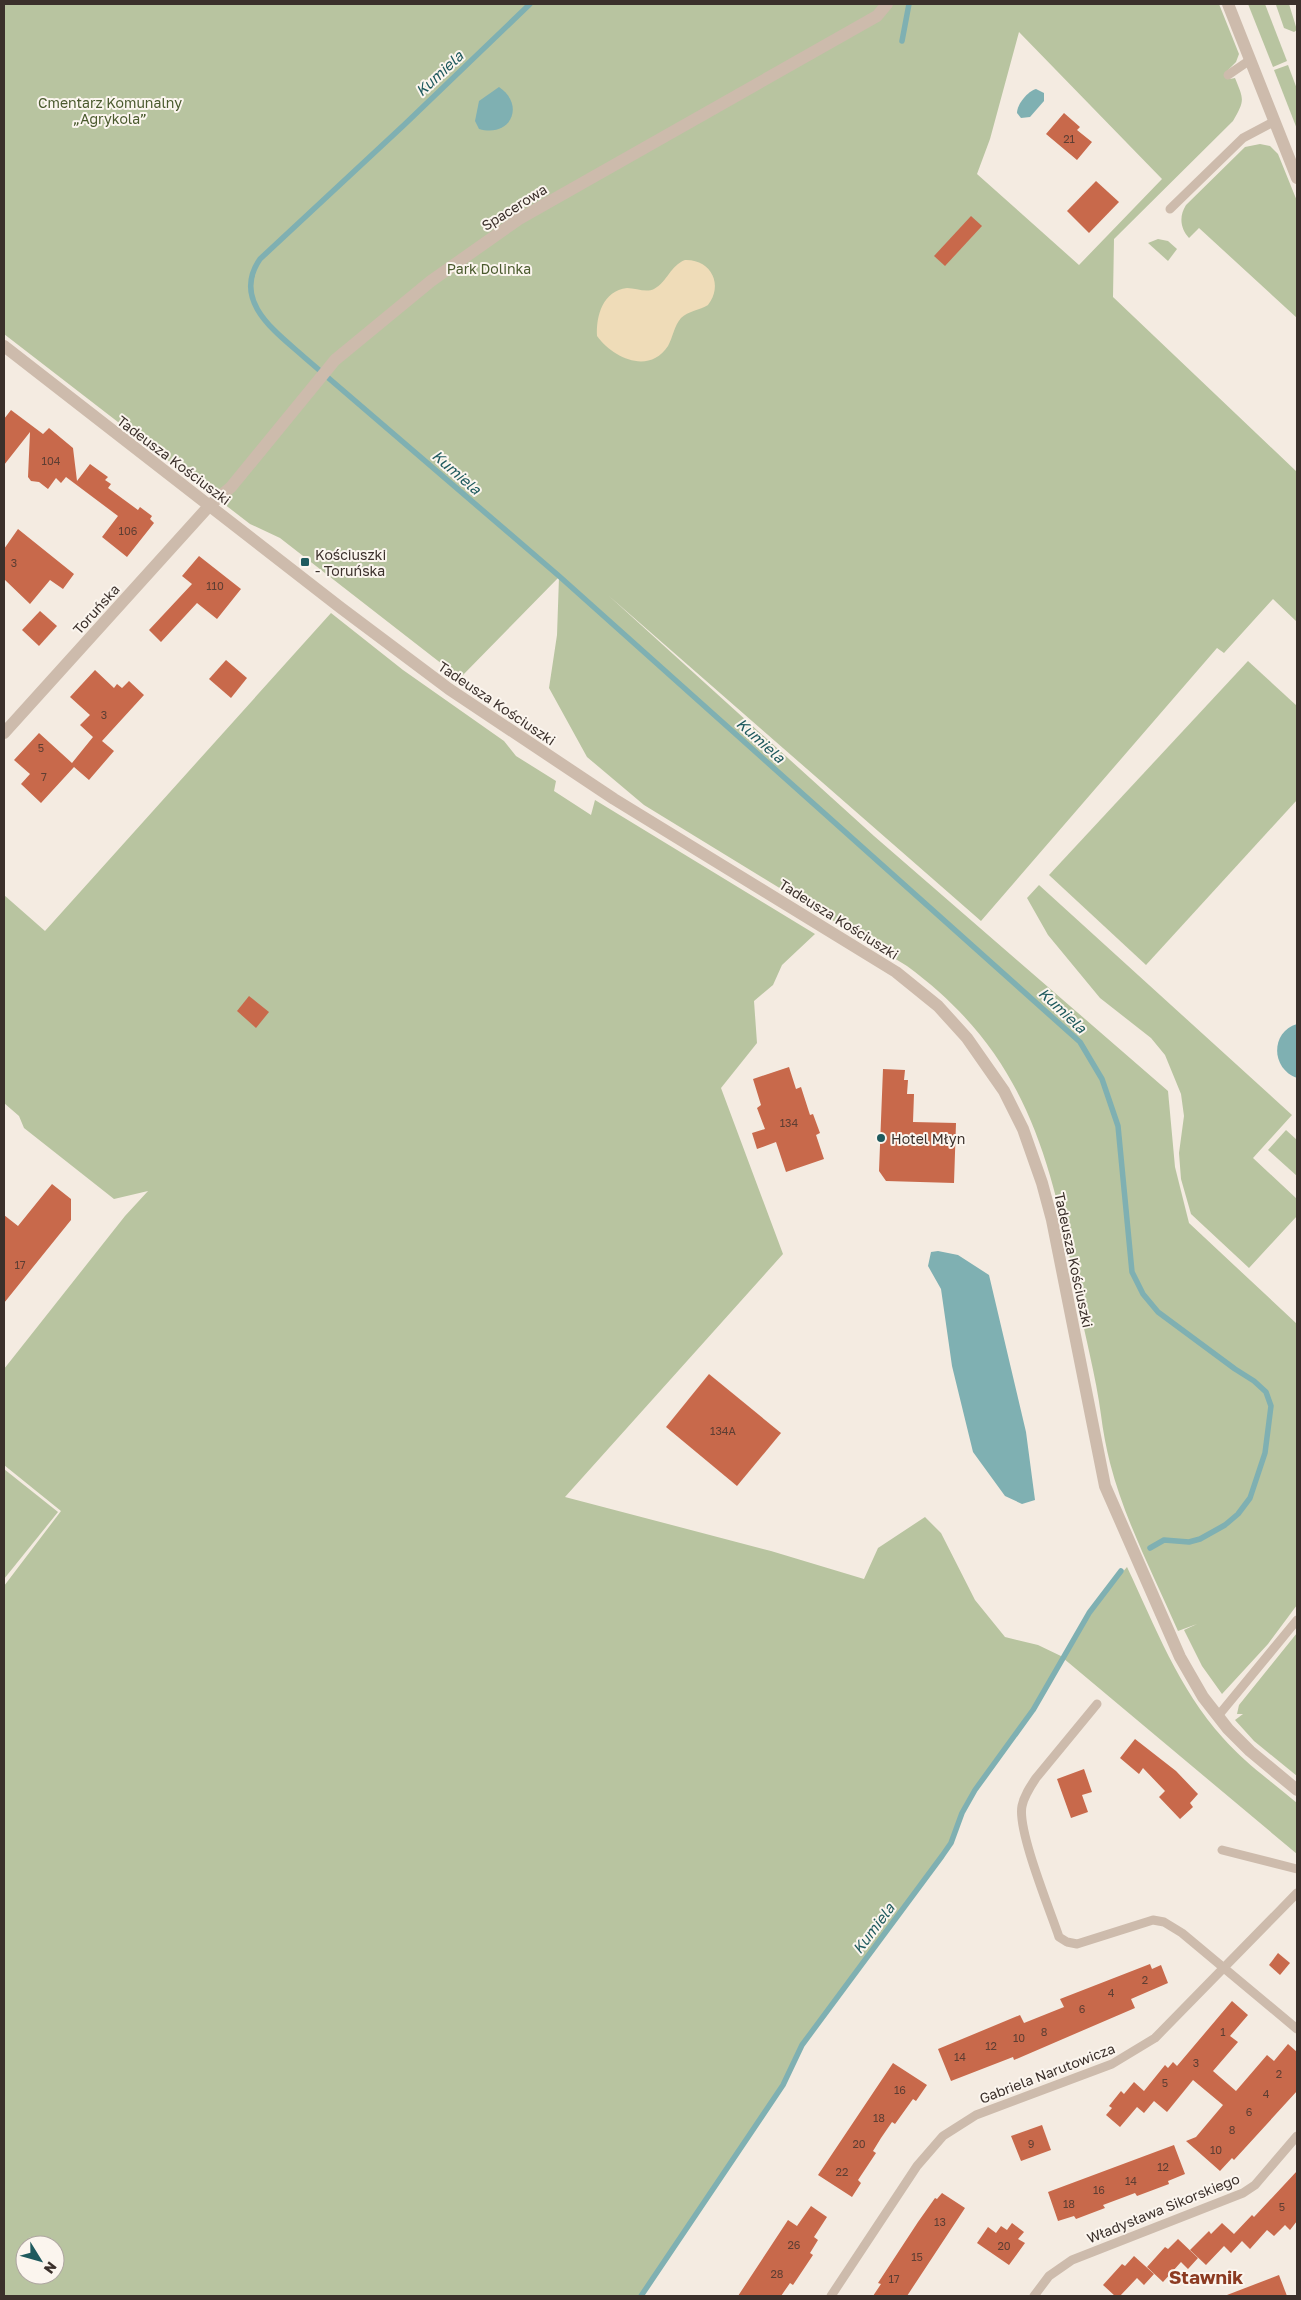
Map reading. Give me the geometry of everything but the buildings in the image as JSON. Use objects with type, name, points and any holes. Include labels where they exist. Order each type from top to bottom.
[{"type":"street","name":"Spacerowa","points":[[210,505],[231,487],[335,360],[431,281],[519,219],[877,16],[887,4]]},
{"type":"street","points":[[1228,4],[1297,178]]},
{"type":"street","name":"Tadeusza Kościuszki","points":[[4,347],[348,614],[456,694],[614,799],[896,972],[926,994],[958,1027],[993,1074],[1016,1112],[1042,1182],[1052,1220],[1105,1486],[1145,1582],[1183,1664],[1218,1716],[1250,1751],[1297,1790]]},
{"type":"street","name":"Toruńska","points":[[4,733],[210,505]]},
{"type":"lane","points":[[1228,75],[1250,60]]},
{"type":"lane","points":[[1170,209],[1243,138],[1262,126],[1275,121]]},
{"type":"lane","points":[[1218,1716],[1297,1620]]},
{"type":"lane","points":[[1097,1704],[1036,1778],[1027,1791],[1022,1806],[1022,1824],[1059,1937],[1066,1942],[1077,1944],[1145,1921],[1164,1922],[1182,1933],[1297,2029]]},
{"type":"lane","points":[[1222,1850],[1297,1869]]},
{"type":"lane","name":"Gabriela Narutowicza","points":[[831,2296],[917,2166],[942,2136],[976,2115],[1112,2064],[1155,2038],[1297,1893]]},
{"type":"lane","name":"Władysława Sikorskiego","points":[[1034,2296],[1049,2276],[1072,2260],[1243,2192],[1255,2184],[1297,2136]]},
{"type":"green space","points":[[4,4],[1219,4],[1239,54],[1236,62],[1226,72],[1230,79],[1235,78],[1240,91],[1242,100],[1240,109],[1233,121],[1114,239],[1113,297],[1297,472],[1297,622],[1273,599],[1224,653],[1217,648],[981,921],[609,596],[874,836],[1168,1091],[1175,1167],[1189,1223],[1297,1324],[1297,1605],[1268,1644],[1222,1694],[1202,1666],[1184,1630],[1197,1624],[1178,1631],[1141,1548],[1116,1485],[1068,1248],[1044,1156],[1028,1114],[1007,1074],[981,1036],[948,1000],[907,966],[644,805],[587,757],[549,688],[557,635],[559,577],[460,678],[280,538],[250,524],[4,334]],"holes":[[[1019,32],[1162,179],[1079,265],[977,174],[990,139]]]},
{"type":"green space","points":[[1248,4],[1265,4],[1287,61],[1273,67]]},
{"type":"green space","points":[[1289,4],[1297,30],[1294,32],[1284,28],[1276,5]]},
{"type":"green space","points":[[1288,65],[1297,89],[1297,129],[1274,70]]},
{"type":"green space","points":[[1260,144],[1270,146],[1278,154],[1297,201],[1297,318],[1199,228],[1189,238],[1182,226],[1182,213],[1186,205],[1245,147]]},
{"type":"green space","points":[[1158,239],[1168,241],[1177,249],[1168,261],[1148,243]]},
{"type":"green space","points":[[331,613],[403,670],[504,741],[516,756],[556,781],[554,791],[591,815],[595,800],[815,934],[782,965],[773,985],[754,1001],[757,1043],[721,1088],[783,1254],[565,1497],[771,1551],[864,1579],[878,1548],[925,1517],[941,1533],[975,1600],[1005,1637],[1038,1645],[1063,1657],[1089,1612],[1127,1567],[1180,1677],[1207,1719],[1240,1756],[1297,1803],[1297,1854],[1063,1658],[1033,1710],[974,1791],[962,1813],[951,1843],[802,2045],[783,2085],[641,2296],[4,2296],[4,1586],[61,1511],[4,1465],[4,1369],[125,1216],[148,1191],[114,1199],[24,1128],[19,1116],[4,1103],[4,895],[45,931]]},
{"type":"green space","points":[[1248,661],[1297,706],[1297,800],[1146,965],[1049,875]]},
{"type":"green space","points":[[1039,885],[1292,1115],[1253,1158],[1297,1199],[1297,1216],[1249,1268],[1191,1214],[1181,1179],[1179,1153],[1184,1116],[1181,1094],[1165,1055],[1151,1038],[1100,998],[1048,935],[1027,898]]},
{"type":"green space","points":[[1286,1130],[1297,1140],[1297,1176],[1268,1150]]},
{"type":"green space","points":[[4,1469],[58,1512],[4,1579]]},
{"type":"green space","points":[[1297,1633],[1297,1776],[1254,1741],[1235,1720],[1243,1714],[1237,1714],[1239,1705]]},
{"type":"sand","points":[[685,260],[702,264],[708,269],[715,282],[713,297],[708,305],[681,318],[668,346],[660,355],[651,360],[631,360],[612,351],[604,344],[597,336],[597,328],[600,312],[607,299],[619,290],[627,288],[654,289],[680,262]]},
{"type":"water","points":[[499,87],[507,94],[511,102],[513,110],[511,118],[500,129],[479,129],[475,121],[479,101]]},
{"type":"water","points":[[1036,89],[1044,93],[1044,101],[1030,117],[1021,118],[1017,113],[1017,109],[1026,95]]},
{"type":"water","points":[[1297,1024],[1297,1078],[1282,1067],[1277,1051],[1278,1042],[1282,1035],[1288,1028]]},
{"type":"water","points":[[938,1251],[958,1255],[989,1275],[1026,1432],[1035,1500],[1022,1504],[1005,1496],[973,1452],[952,1366],[941,1289],[928,1266],[931,1252]]},
{"type":"waterway","name":"Kumiela","points":[[530,4],[260,259],[252,274],[251,289],[254,302],[270,326],[281,337],[559,576],[1080,1042],[1102,1079],[1118,1126],[1132,1272],[1143,1294],[1158,1312],[1254,1381],[1266,1392],[1271,1406],[1265,1453],[1250,1498],[1238,1514],[1225,1525],[1200,1539],[1189,1542],[1164,1540],[1150,1548]]},
{"type":"waterway","points":[[902,41],[909,4]]},
{"type":"waterway","name":"Kumiela","points":[[641,2296],[783,2085],[802,2045],[951,1843],[962,1813],[975,1790],[1033,1710],[1089,1613],[1121,1571]]},
{"type":"place","name":"Kościuszki - Toruńska","points":[[305,562]]},
{"type":"place","name":"Hotel Młyn","points":[[881,1138]]},
{"type":"district","name":"Stawnik","points":[[1206,2276]]},
{"type":"park label","name":"Cmentarz Komunalny „Agrykola”","points":[[110,110]]},
{"type":"park label","name":"Park Dolinka","points":[[489,268]]}]
